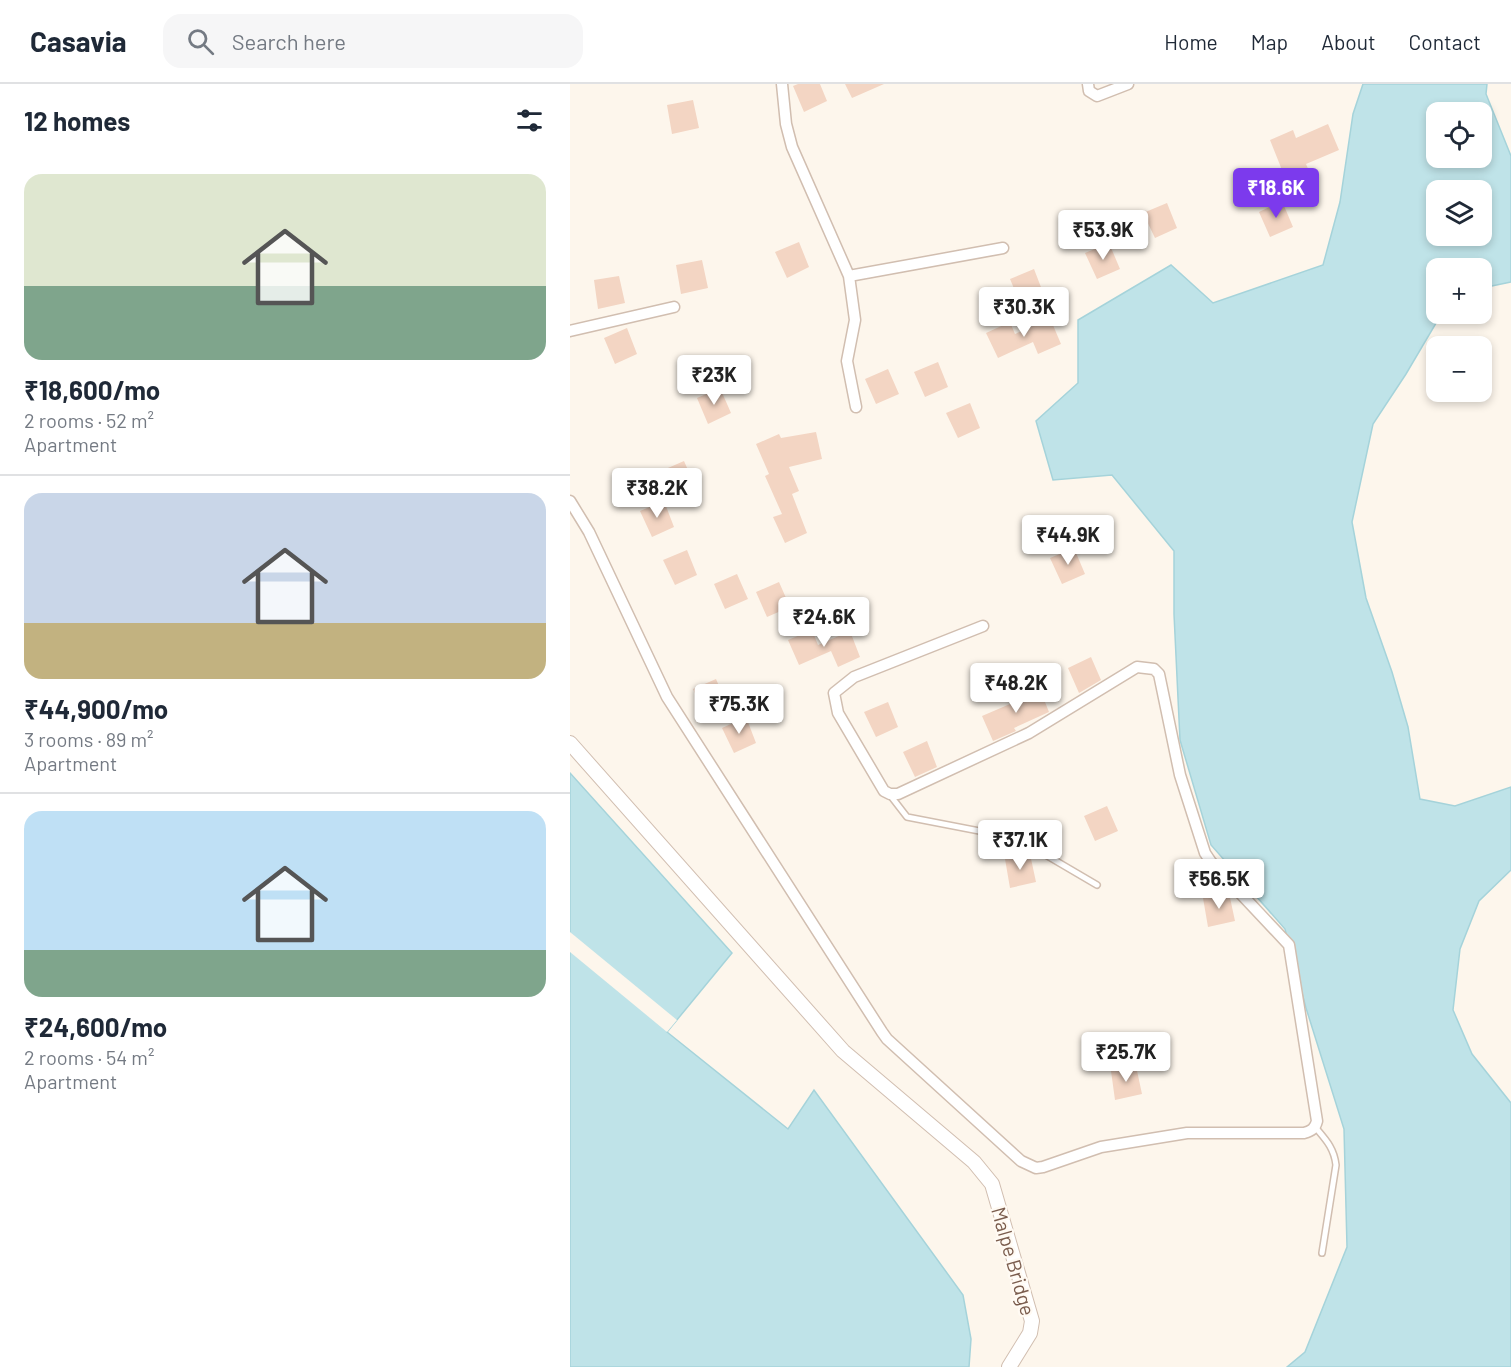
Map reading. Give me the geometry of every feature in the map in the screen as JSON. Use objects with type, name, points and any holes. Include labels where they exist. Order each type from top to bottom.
[{"type":"street","points":[[782,84],[786,124],[792,147],[849,276],[855,320],[847,361],[856,407]]},
{"type":"street","points":[[1088,84],[1089,91],[1097,96],[1128,84]]},
{"type":"street","points":[[849,276],[1003,248]]},
{"type":"street","points":[[570,331],[674,307]]},
{"type":"street","points":[[570,501],[589,532],[667,697],[882,1032],[1021,1161],[1036,1168],[1043,1167],[1101,1147],[1187,1133],[1304,1133],[1311,1131],[1317,1121],[1289,945],[1205,853],[1180,774],[1159,674],[1154,669],[1137,667],[1029,733],[898,794],[884,791],[838,713],[834,693],[854,677],[983,626]]},
{"type":"street","name":"Malpe Bridge","points":[[570,743],[843,1051],[974,1162],[992,1184],[1032,1321],[1030,1333],[1008,1367]]},
{"type":"lane","points":[[890,794],[907,817],[1022,841],[1097,885]]},
{"type":"lane","points":[[1315,1127],[1331,1146],[1335,1154],[1336,1166],[1322,1253]]},
{"type":"water","points":[[1363,84],[1487,84],[1486,94],[1489,102],[1426,102],[1426,168],[1492,168],[1492,109],[1511,156],[1511,282],[1492,286],[1492,258],[1426,258],[1426,324],[1435,324],[1373,424],[1352,522],[1366,598],[1392,672],[1408,727],[1420,799],[1455,806],[1511,787],[1511,870],[1479,901],[1460,949],[1453,1010],[1472,1054],[1511,1103],[1511,1367],[1287,1367],[1305,1352],[1347,1247],[1344,1129],[1306,1008],[1285,929],[1211,845],[1180,740],[1174,614],[1174,551],[1112,475],[1053,480],[1036,421],[1078,383],[1078,320],[1171,265],[1213,303],[1323,265],[1340,202],[1353,114]]},
{"type":"water","points":[[570,773],[732,953],[667,1032],[788,1129],[814,1090],[963,1295],[971,1339],[969,1367],[570,1367]]},
{"type":"pier","points":[[570,932],[677,1020],[667,1032],[570,952]]},
{"type":"building","points":[[820,84],[827,101],[804,112],[793,86]]},
{"type":"building","points":[[845,84],[884,84],[852,98]]},
{"type":"building","points":[[693,100],[699,128],[672,134],[667,105]]},
{"type":"building","points":[[1328,124],[1339,150],[1306,164],[1317,190],[1294,200],[1270,140],[1293,130],[1296,138]]},
{"type":"building","points":[[1282,201],[1293,227],[1270,237],[1259,212]]},
{"type":"building","points":[[1167,203],[1177,228],[1155,238],[1143,213]]},
{"type":"building","points":[[799,242],[809,267],[787,278],[775,252]]},
{"type":"building","points":[[1109,243],[1120,269],[1097,279],[1085,253]]},
{"type":"building","points":[[702,260],[708,288],[681,294],[676,265]]},
{"type":"building","points":[[1034,269],[1044,295],[1021,305],[1010,279]]},
{"type":"building","points":[[619,276],[625,303],[598,309],[594,280]]},
{"type":"building","points":[[1050,318],[1061,344],[1038,354],[1033,342],[998,358],[986,333],[1010,322],[1015,334]]},
{"type":"building","points":[[627,328],[637,354],[615,364],[604,338]]},
{"type":"building","points":[[938,362],[948,387],[925,397],[914,372]]},
{"type":"building","points":[[888,369],[899,394],[876,404],[865,379]]},
{"type":"building","points":[[720,388],[731,413],[708,424],[697,398]]},
{"type":"building","points":[[970,403],[980,428],[958,438],[946,413]]},
{"type":"building","points":[[816,432],[822,459],[789,467],[799,491],[792,494],[807,533],[785,543],[773,517],[782,514],[765,476],[769,474],[756,444],[779,434],[781,438]]},
{"type":"building","points":[[684,461],[695,486],[672,496],[661,471]]},
{"type":"building","points":[[664,501],[674,527],[652,537],[640,511]]},
{"type":"building","points":[[1074,548],[1085,574],[1062,584],[1050,558]]},
{"type":"building","points":[[687,550],[697,575],[675,585],[663,560]]},
{"type":"building","points":[[737,574],[748,599],[725,609],[714,584]]},
{"type":"building","points":[[779,582],[790,607],[767,617],[756,592]]},
{"type":"building","points":[[812,630],[818,645],[850,631],[860,657],[838,667],[831,651],[799,665],[788,640]]},
{"type":"building","points":[[1091,657],[1101,680],[1079,693],[1068,668]]},
{"type":"building","points":[[716,679],[727,705],[704,715],[693,689]]},
{"type":"building","points":[[1039,687],[1049,712],[1014,728],[1016,731],[993,741],[982,716],[1017,701],[1015,697]]},
{"type":"building","points":[[888,702],[898,727],[876,737],[864,712]]},
{"type":"building","points":[[746,717],[756,743],[734,753],[722,728]]},
{"type":"building","points":[[927,741],[937,767],[915,777],[903,752]]},
{"type":"building","points":[[1107,806],[1118,831],[1095,841],[1084,816]]},
{"type":"building","points":[[1030,854],[1036,882],[1010,888],[1005,859]]},
{"type":"building","points":[[1229,893],[1235,921],[1208,927],[1203,898]]},
{"type":"building","points":[[1136,1066],[1142,1094],[1115,1100],[1111,1071]]}]
